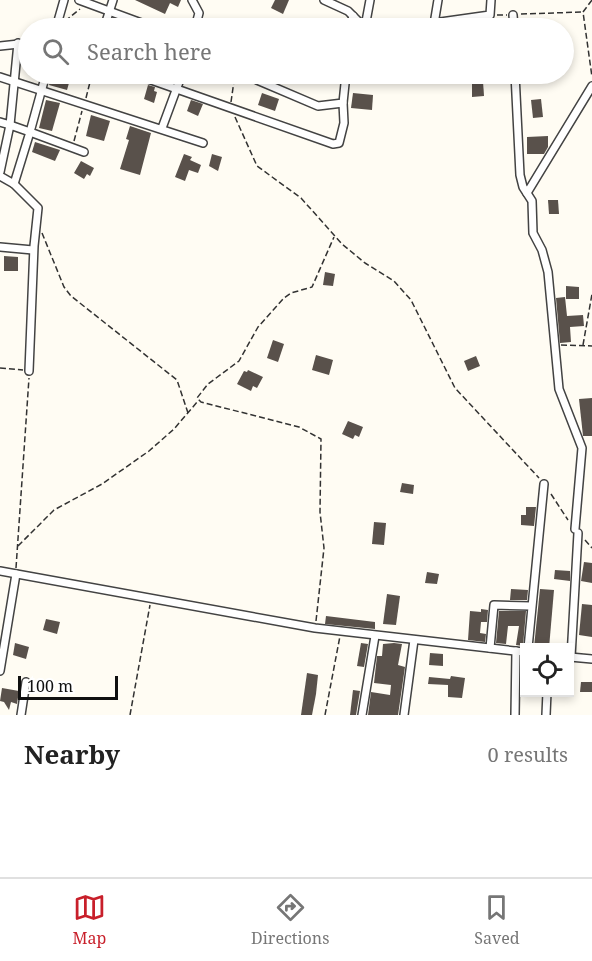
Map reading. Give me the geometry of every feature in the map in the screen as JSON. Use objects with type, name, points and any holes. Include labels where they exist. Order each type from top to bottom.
[{"type":"street","points":[[59,18],[64,0]]},
{"type":"street","points":[[79,0],[130,18]]},
{"type":"street","points":[[107,18],[113,0]]},
{"type":"street","points":[[192,0],[199,13],[198,18]]},
{"type":"street","points":[[324,0],[356,18]]},
{"type":"street","points":[[367,18],[370,0]]},
{"type":"street","points":[[435,18],[438,0]]},
{"type":"street","points":[[471,18],[490,15],[491,0]]},
{"type":"street","points":[[0,45],[18,43],[10,125],[0,172]]},
{"type":"street","points":[[0,77],[18,81]]},
{"type":"street","points":[[26,84],[203,143]]},
{"type":"street","points":[[14,184],[43,84]]},
{"type":"street","points":[[163,84],[335,144],[342,135],[345,84]]},
{"type":"street","points":[[162,128],[179,84]]},
{"type":"street","points":[[266,84],[318,106],[343,103]]},
{"type":"street","points":[[515,84],[520,175],[532,201],[533,233],[544,254],[548,272],[559,389],[582,448],[571,643]]},
{"type":"street","points":[[527,193],[592,86]]},
{"type":"street","points":[[0,122],[84,152]]},
{"type":"street","points":[[0,176],[14,184],[36,204],[29,371]]},
{"type":"street","points":[[0,247],[33,250]]},
{"type":"street","points":[[528,643],[544,484]]},
{"type":"street","points":[[0,571],[315,628],[520,651]]},
{"type":"street","points":[[0,670],[16,574]]},
{"type":"street","points":[[490,648],[494,605],[531,606]]},
{"type":"street","points":[[363,715],[375,636]]},
{"type":"street","points":[[404,715],[414,640]]},
{"type":"street","points":[[515,715],[516,651]]},
{"type":"street","points":[[574,657],[592,659]]},
{"type":"street","points":[[21,715],[26,682]]},
{"type":"street","points":[[546,715],[547,697]]},
{"type":"path","points":[[592,0],[583,12],[592,77]]},
{"type":"path","points":[[69,18],[88,3]]},
{"type":"path","points":[[490,15],[583,12]]},
{"type":"path","points":[[233,84],[230,107],[257,166],[307,203],[334,236],[365,263],[394,281],[411,300],[455,388],[544,484],[592,548]]},
{"type":"path","points":[[37,221],[64,287],[71,296],[177,380],[188,413]]},
{"type":"path","points":[[18,546],[54,510],[131,465],[161,441],[199,400],[199,392],[239,361],[258,327],[284,298],[291,293],[310,289],[315,284],[334,236]]},
{"type":"path","points":[[583,345],[592,294]]},
{"type":"path","points":[[555,345],[592,346]]},
{"type":"path","points":[[0,367],[29,371],[16,574]]},
{"type":"path","points":[[199,400],[299,427],[321,439],[320,512],[324,548],[315,628]]},
{"type":"path","points":[[130,715],[151,598]]},
{"type":"path","points":[[325,715],[341,631]]},
{"type":"building","points":[[135,0],[181,0],[178,7],[170,3],[165,14]]},
{"type":"building","points":[[275,0],[289,0],[283,14],[271,8]]},
{"type":"building","points":[[49,84],[69,84],[67,90]]},
{"type":"building","points":[[472,84],[483,84],[484,96],[472,97]]},
{"type":"building","points":[[148,85],[155,87],[154,91],[157,92],[154,103],[144,99]]},
{"type":"building","points":[[262,93],[279,99],[275,111],[258,105]]},
{"type":"building","points":[[353,93],[373,95],[372,110],[351,108]]},
{"type":"building","points":[[541,99],[543,117],[533,118],[531,100]]},
{"type":"building","points":[[46,100],[60,103],[52,131],[39,128]]},
{"type":"building","points":[[191,100],[203,104],[198,116],[187,111]]},
{"type":"building","points":[[91,115],[110,121],[104,141],[86,136]]},
{"type":"building","points":[[130,126],[151,133],[140,175],[120,169],[129,140],[126,139]]},
{"type":"building","points":[[548,136],[548,147],[544,154],[527,154],[527,137]]},
{"type":"building","points":[[35,142],[60,150],[55,161],[32,152]]},
{"type":"building","points":[[184,154],[192,157],[190,160],[201,165],[198,173],[189,170],[185,181],[175,177]]},
{"type":"building","points":[[212,154],[222,157],[218,171],[209,166]]},
{"type":"building","points":[[81,161],[94,168],[90,176],[87,174],[84,179],[74,173]]},
{"type":"building","points":[[548,200],[558,200],[559,214],[549,214]]},
{"type":"building","points":[[4,256],[18,257],[18,271],[4,271]]},
{"type":"building","points":[[325,272],[335,274],[333,286],[323,285]]},
{"type":"building","points":[[566,286],[579,287],[579,299],[566,299]]},
{"type":"building","points":[[565,297],[567,316],[583,315],[584,326],[570,327],[571,342],[560,343],[556,298]]},
{"type":"building","points":[[273,340],[284,344],[278,362],[267,358]]},
{"type":"building","points":[[316,355],[333,360],[329,375],[312,370]]},
{"type":"building","points":[[476,356],[480,366],[468,371],[464,361]]},
{"type":"building","points":[[248,370],[263,377],[257,388],[253,386],[251,391],[237,384],[244,371]]},
{"type":"building","points":[[592,398],[592,436],[583,436],[579,399]]},
{"type":"building","points":[[348,421],[363,427],[359,437],[355,435],[353,439],[342,434]]},
{"type":"building","points":[[402,483],[414,485],[413,494],[400,492]]},
{"type":"building","points":[[526,507],[536,507],[534,526],[521,525],[521,515],[526,515]]},
{"type":"building","points":[[374,522],[386,523],[384,545],[372,544]]},
{"type":"building","points":[[584,562],[592,563],[592,583],[581,581]]},
{"type":"building","points":[[555,570],[570,571],[570,581],[554,579]]},
{"type":"building","points":[[427,572],[439,574],[437,584],[425,583]]},
{"type":"building","points":[[511,589],[528,590],[527,600],[510,600]]},
{"type":"building","points":[[540,589],[554,590],[549,643],[534,643]]},
{"type":"building","points":[[387,594],[400,596],[396,625],[383,624]]},
{"type":"building","points":[[582,604],[592,605],[592,637],[579,635]]},
{"type":"building","points":[[481,609],[488,610],[487,622],[481,622],[480,633],[486,634],[485,642],[468,640],[470,611],[481,612]]},
{"type":"building","points":[[499,611],[526,611],[523,643],[516,645],[519,626],[508,626],[506,644],[496,643]]},
{"type":"building","points":[[326,616],[375,622],[375,629],[325,624]]},
{"type":"building","points":[[46,619],[60,622],[57,634],[43,630]]},
{"type":"building","points":[[15,643],[29,647],[26,659],[13,655]]},
{"type":"building","points":[[361,643],[368,644],[364,667],[357,666]]},
{"type":"building","points":[[383,644],[402,644],[398,665],[405,667],[398,715],[368,715],[371,692],[390,695],[391,685],[374,683],[377,656],[382,656]]},
{"type":"building","points":[[430,653],[443,654],[443,666],[429,665]]},
{"type":"building","points":[[307,673],[318,675],[316,694],[312,715],[301,715]]},
{"type":"building","points":[[451,676],[465,678],[462,698],[448,697],[448,685],[428,684],[429,677],[450,679]]},
{"type":"building","points":[[581,682],[592,682],[592,692],[580,692]]},
{"type":"building","points":[[2,688],[19,691],[17,704],[11,702],[9,710],[4,702],[0,701]]},
{"type":"building","points":[[353,690],[360,691],[356,715],[350,715]]}]
